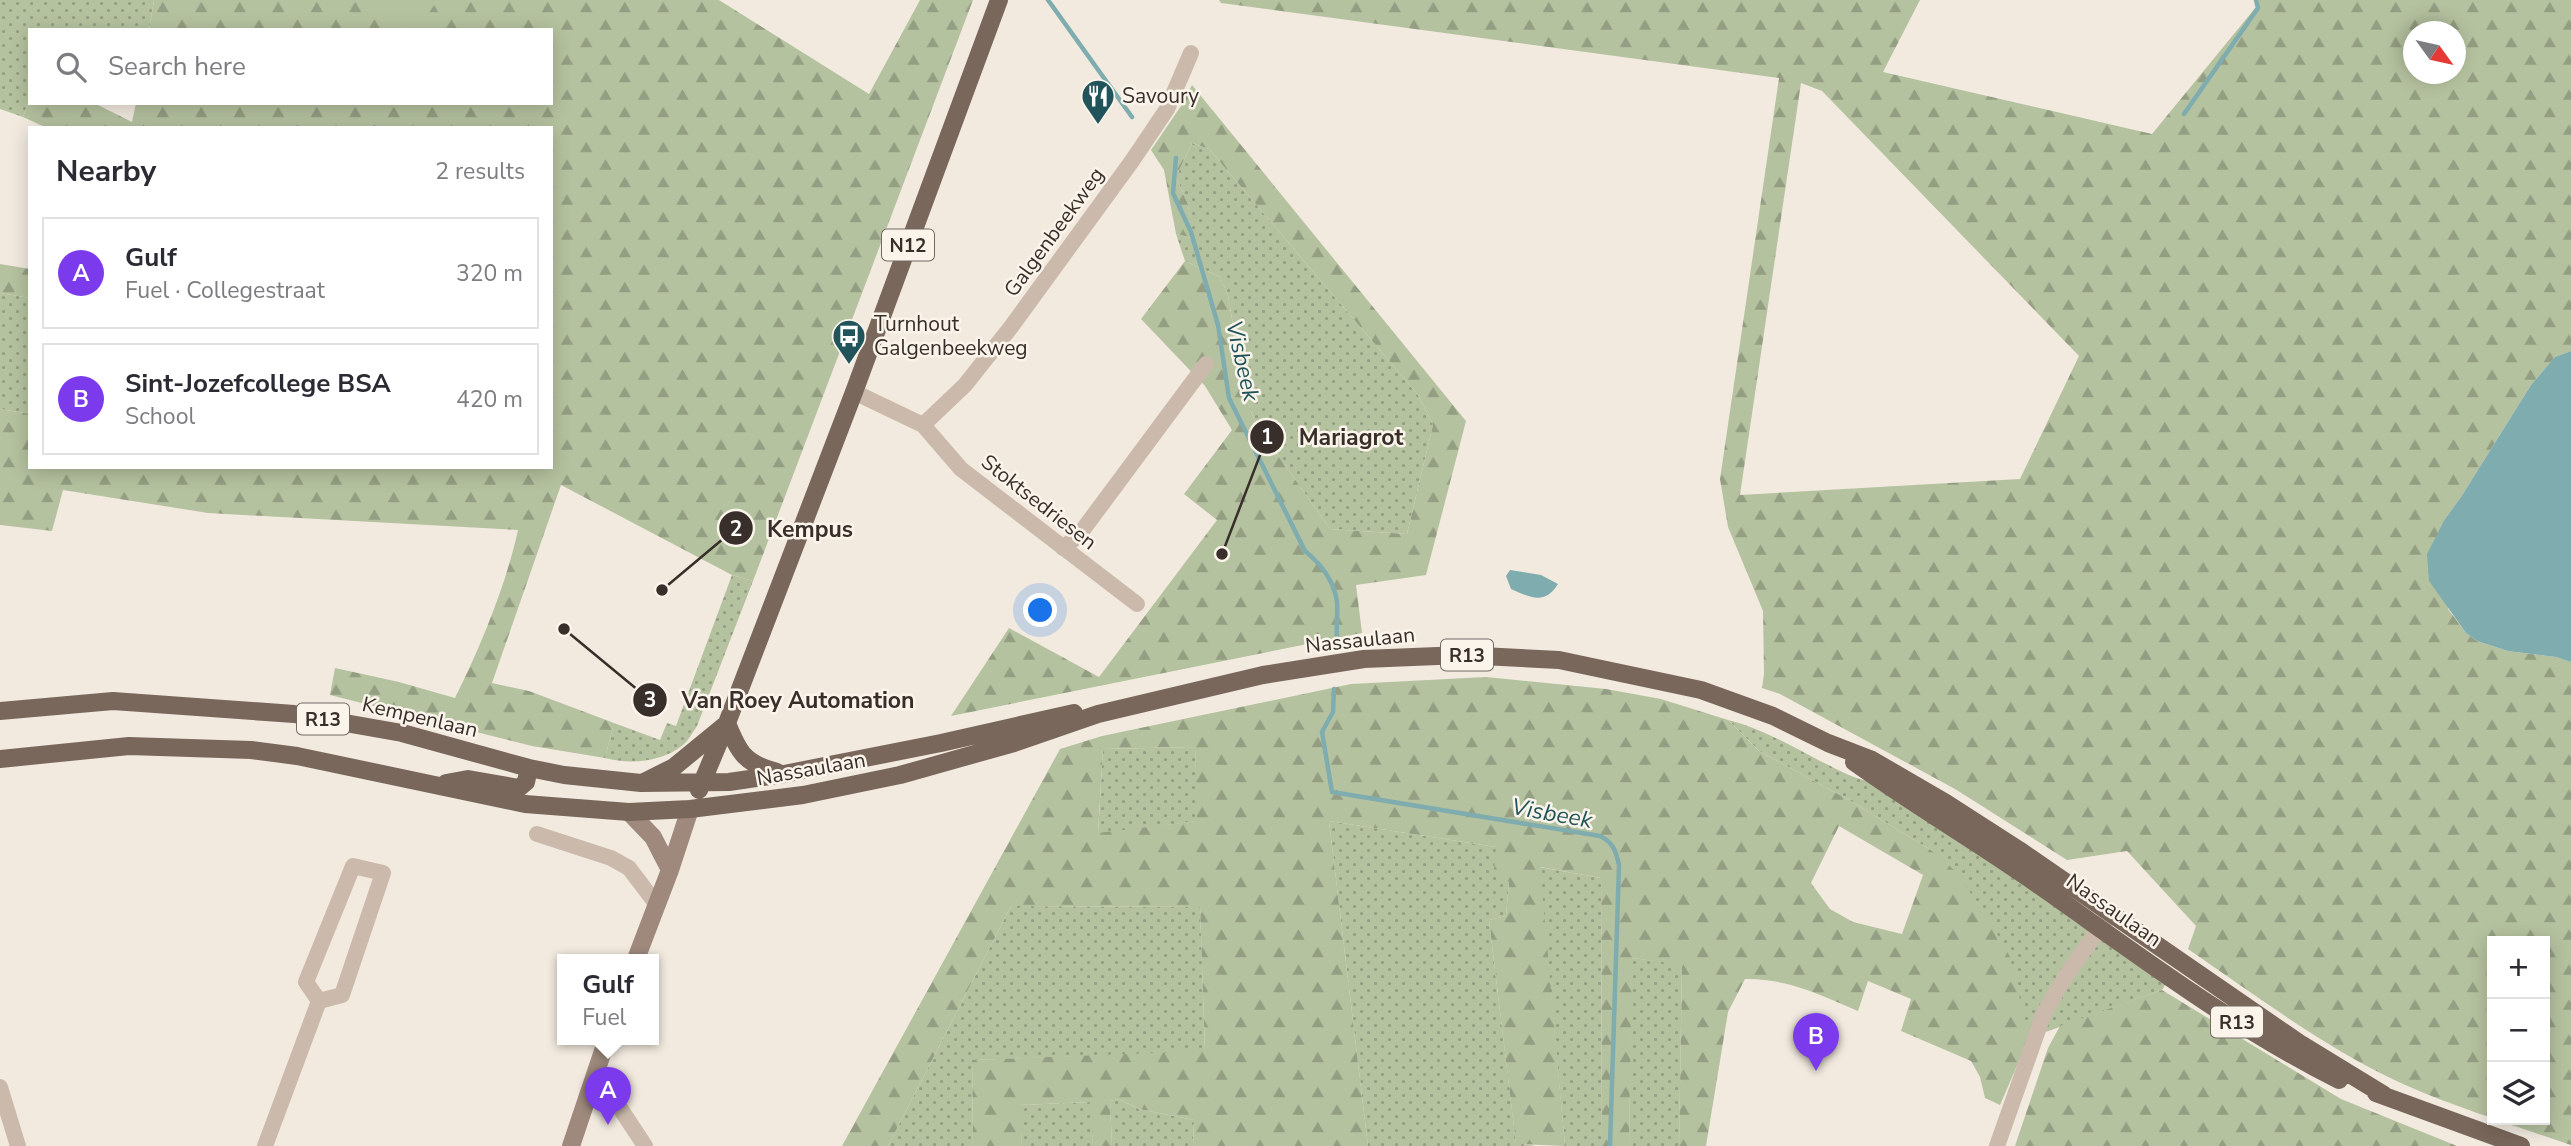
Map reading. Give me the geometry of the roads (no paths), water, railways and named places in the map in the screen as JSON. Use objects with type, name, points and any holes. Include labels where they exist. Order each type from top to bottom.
[{"type":"main road","name":"N12","points":[[690,810],[727,723],[854,392],[999,0]]},
{"type":"main road","name":"Nassaulaan","points":[[690,810],[803,795],[900,775],[1014,743],[1098,714],[1263,675],[1364,659],[1462,655],[1559,660],[1701,690],[1773,716],[1828,743],[1872,760],[2019,850],[2227,1016],[2294,1056],[2339,1080],[2521,1146]]},
{"type":"main road","name":"Kempenlaan","points":[[0,710],[113,701],[294,714],[402,733],[564,775],[641,783],[702,783]]},
{"type":"main road","name":"Nassaulaan","points":[[702,783],[784,774],[1083,711],[1098,714]]},
{"type":"main road","points":[[641,783],[674,767],[727,723],[747,760],[784,774]]},
{"type":"main road","name":"R13","points":[[0,759],[129,746],[251,750],[297,756],[525,804],[629,812],[690,810]]},
{"type":"main road","name":"R13","points":[[435,785],[468,779],[519,788],[526,782],[529,768]]},
{"type":"street","name":"Galgenbeekweg","points":[[923,425],[965,385],[1011,327],[1132,161],[1167,109],[1191,53]]},
{"type":"street","points":[[1063,548],[1079,535],[1206,364]]},
{"type":"street","points":[[854,392],[923,425]]},
{"type":"street","name":"Stoktsedriesen","points":[[923,425],[961,469],[1137,604]]},
{"type":"street","points":[[638,954],[690,810]]},
{"type":"street","points":[[629,812],[653,838],[670,870]]},
{"type":"street","points":[[537,834],[611,858],[629,868],[657,905]]},
{"type":"street","points":[[353,866],[383,873],[342,995],[319,1001],[306,982],[353,866]]},
{"type":"street","points":[[1997,1146],[2044,1013],[2067,974],[2106,921]]},
{"type":"street","points":[[265,1146],[319,1001]]},
{"type":"street","points":[[570,1146],[605,1045]]},
{"type":"street","points":[[592,1083],[618,1105],[645,1146]]},
{"type":"street","points":[[0,1087],[18,1146]]},
{"type":"water","points":[[2571,351],[2571,662],[2556,657],[2508,651],[2477,641],[2466,633],[2429,581],[2427,554],[2445,519],[2531,385],[2555,357]]},
{"type":"water","points":[[1510,570],[1541,575],[1558,584],[1548,595],[1531,597],[1511,589],[1506,576]]},
{"type":"waterway","name":"Visbeek","points":[[1048,0],[1132,117]]},
{"type":"waterway","points":[[2184,114],[2258,8],[2256,0]]},
{"type":"waterway","name":"Visbeek","points":[[1176,158],[1173,193],[1191,232],[1218,325],[1229,398],[1305,551],[1330,580],[1337,602],[1337,636]]},
{"type":"waterway","name":"Visbeek","points":[[1334,689],[1333,712],[1322,732],[1332,792],[1600,836],[1613,848],[1619,865],[1610,1146]]},
{"type":"place","name":"Savoury","points":[[1098,126]]},
{"type":"place","name":"Turnhout Galgenbeekweg","points":[[849,366]]},
{"type":"place","name":"Mariagrot","points":[[1222,554]]},
{"type":"place","name":"Kempus","points":[[662,590]]},
{"type":"place","name":"Van Roey Automation","points":[[564,629]]},
{"type":"place","name":"Sint-Jozefcollege BSA","points":[[1816,1071]]},
{"type":"place","name":"Gulf","points":[[608,1125]]}]
